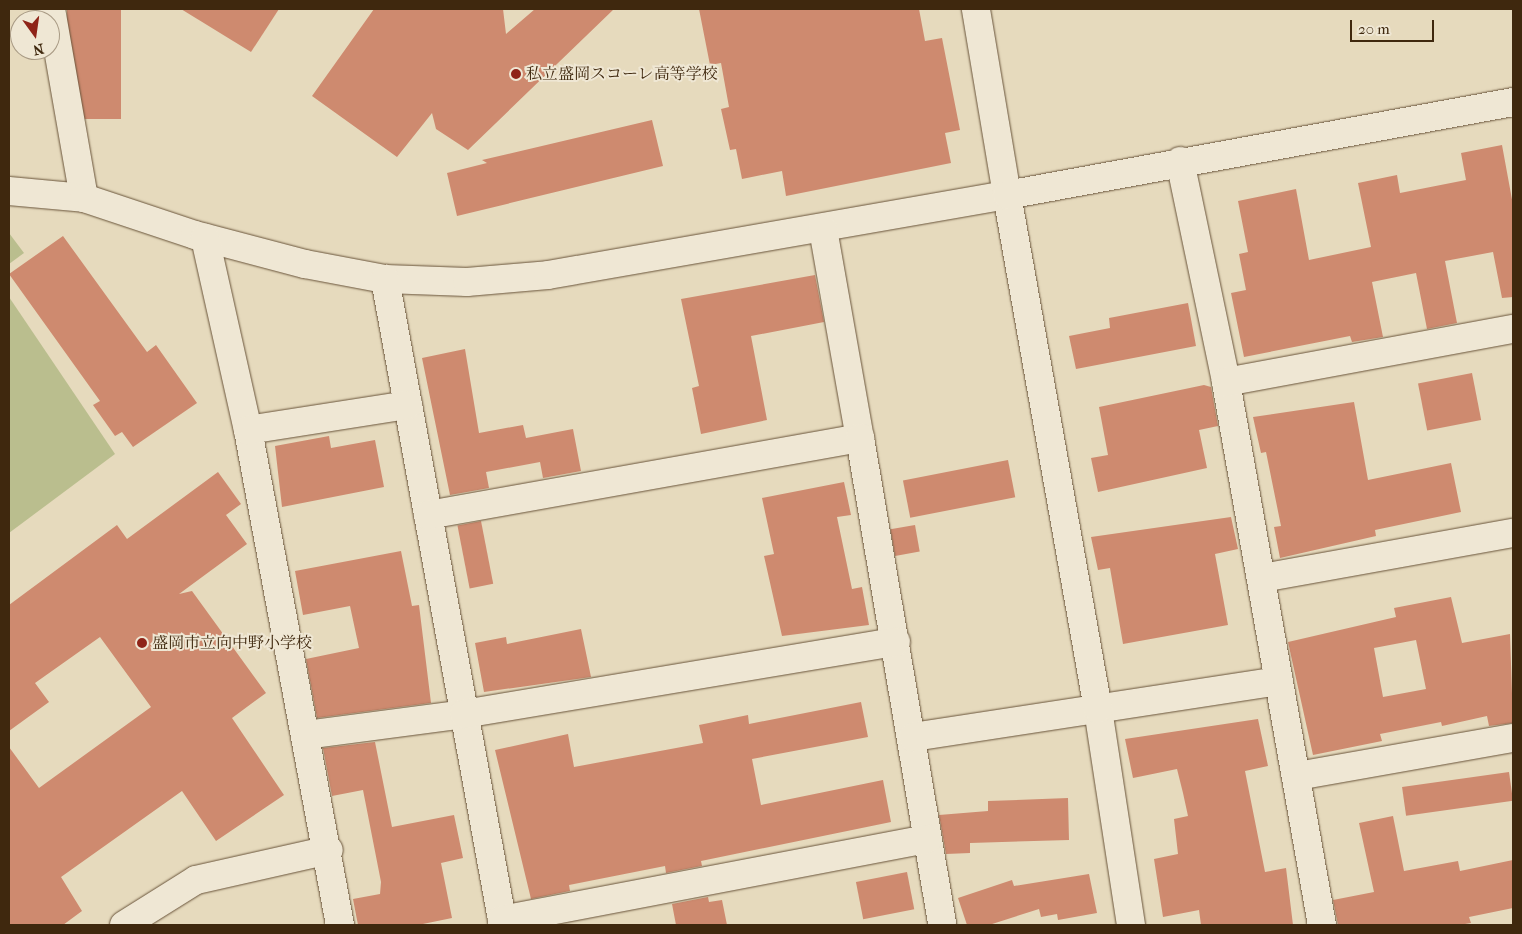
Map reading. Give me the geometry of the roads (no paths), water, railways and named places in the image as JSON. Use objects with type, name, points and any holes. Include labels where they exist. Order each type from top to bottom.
[{"type":"street","points":[[51,9],[84,198]]},
{"type":"street","points":[[976,9],[1098,709],[1131,925]]},
{"type":"street","points":[[9,191],[84,198],[205,238],[385,279],[467,282],[548,275],[824,229],[1180,161],[1513,102]]},
{"type":"street","points":[[1180,161],[1226,382],[1322,925]]},
{"type":"street","points":[[824,229],[913,738],[927,839],[942,925]]},
{"type":"street","points":[[205,238],[248,430],[305,735],[329,850],[340,925]]},
{"type":"street","points":[[385,279],[502,923],[927,839]]},
{"type":"street","points":[[1226,382],[1513,329]]},
{"type":"street","points":[[248,430],[408,405]]},
{"type":"street","points":[[428,515],[860,438]]},
{"type":"street","points":[[1262,578],[1513,533]]},
{"type":"street","points":[[305,735],[464,714],[896,642]]},
{"type":"street","points":[[913,738],[1279,681]]},
{"type":"street","points":[[1297,776],[1513,738]]},
{"type":"street","points":[[124,925],[196,880],[329,850]]},
{"type":"place","name":"私立盛岡スコーレ高等学校","points":[[516,74]]},
{"type":"place","name":"盛岡市立向中野小学校","points":[[142,643]]}]
